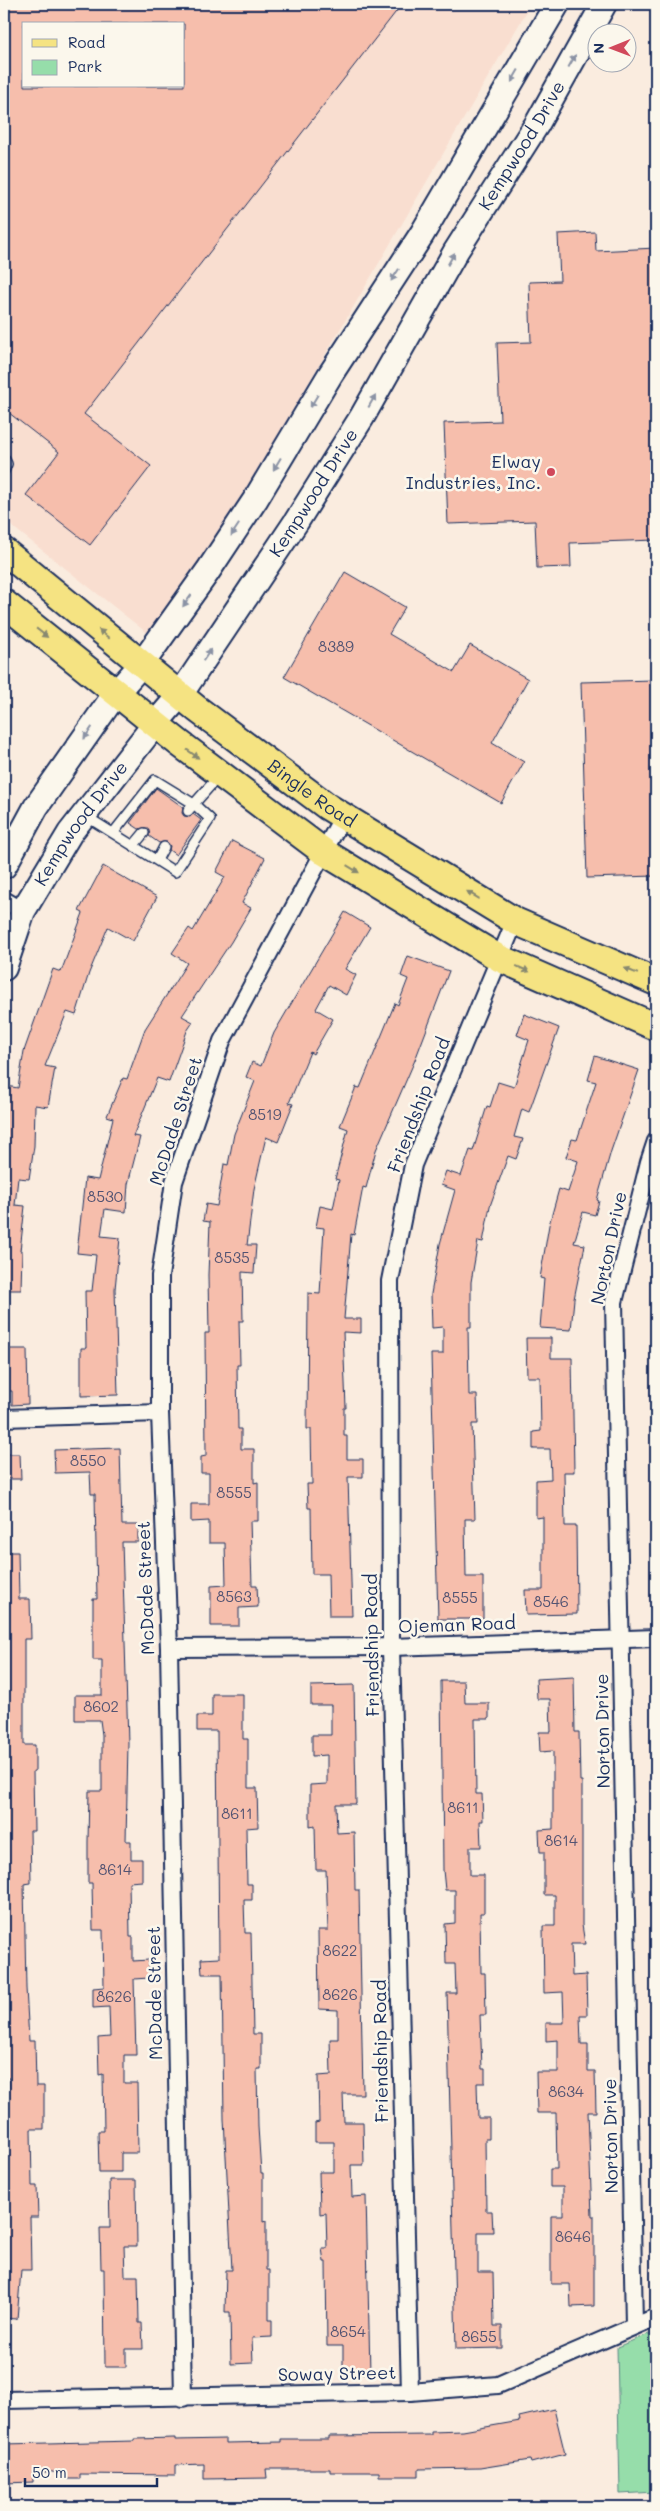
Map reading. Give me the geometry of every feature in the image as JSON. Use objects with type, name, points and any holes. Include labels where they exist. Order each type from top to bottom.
[{"type":"main road","name":"Kempwood Drive","points":[[4,968],[14,906],[155,724],[180,695],[362,417],[456,251],[536,124],[604,4]]},
{"type":"main road","points":[[4,866],[36,807],[116,693],[141,665],[208,571],[255,500],[330,374],[422,234],[554,5]]},
{"type":"main road","name":"Bingle Road","points":[[4,552],[141,665],[343,816],[515,921],[656,982]]},
{"type":"main road","points":[[4,603],[155,724],[324,852],[499,958],[656,1027]]},
{"type":"street","name":"McDade Street","points":[[183,2398],[169,1648],[160,1413],[160,1276],[174,1182],[222,1041],[343,816]]},
{"type":"street","name":"Friendship Road","points":[[410,2392],[391,1647],[390,1281],[414,1165],[515,921]]},
{"type":"street","name":"Norton Drive","points":[[634,2325],[614,1302],[656,1141]]},
{"type":"street","points":[[4,1418],[160,1413]]},
{"type":"street","name":"Ojeman Road","points":[[169,1648],[391,1647],[656,1638]]},
{"type":"street","name":"Soway Street","points":[[4,2400],[183,2398],[410,2392],[498,2385],[656,2317]]},
{"type":"lane","points":[[4,458],[7,464],[4,471]]},
{"type":"lane","points":[[191,808],[220,774]]},
{"type":"lane","points":[[84,815],[114,832],[175,872],[210,819],[170,794],[155,780],[114,832]]},
{"type":"lane","points":[[134,845],[144,833]]},
{"type":"lane","points":[[157,860],[164,847]]},
{"type":"shaded area","points":[[4,4],[531,4],[254,476],[151,636],[4,520]]},
{"type":"green space","points":[[656,2331],[656,2492],[620,2494],[617,2347]]},
{"type":"building","points":[[4,4],[402,4],[84,414],[151,466],[90,545],[26,495],[59,452],[4,409]]},
{"type":"building","points":[[595,232],[596,251],[656,248],[656,540],[570,543],[571,567],[537,568],[535,521],[448,524],[444,423],[500,421],[497,343],[531,342],[529,282],[560,281],[558,234]]},
{"type":"building","points":[[345,572],[405,607],[389,634],[454,672],[470,645],[528,679],[492,743],[524,762],[501,803],[284,677]]},
{"type":"building","points":[[654,680],[656,876],[587,878],[581,682]]},
{"type":"building","points":[[156,788],[183,807],[182,813],[184,816],[190,817],[193,814],[201,820],[176,855],[169,850],[170,846],[167,842],[159,843],[149,836],[148,828],[139,829],[130,823]]},
{"type":"building","points":[[232,841],[265,858],[242,903],[251,908],[182,1016],[193,1022],[187,1031],[169,1082],[157,1078],[133,1136],[140,1137],[128,1184],[126,1212],[105,1209],[101,1236],[120,1238],[115,1289],[118,1395],[81,1396],[81,1348],[86,1348],[85,1291],[92,1291],[96,1255],[77,1253],[85,1178],[98,1180],[113,1118],[107,1116],[123,1078],[127,1079],[145,1029],[187,963],[172,953],[189,928],[193,931],[225,877],[216,872]]},
{"type":"building","points":[[103,866],[157,897],[133,941],[108,927],[89,973],[76,1015],[67,1012],[45,1066],[55,1068],[48,1107],[35,1105],[34,1146],[29,1179],[18,1178],[15,1205],[25,1206],[20,1251],[22,1251],[21,1290],[4,1290],[6,1086],[18,1088],[24,1051],[53,969],[61,972],[83,913],[79,911]]},
{"type":"building","points":[[345,912],[370,927],[345,969],[356,975],[346,995],[329,985],[316,1009],[333,1019],[313,1054],[310,1052],[289,1103],[293,1104],[278,1142],[266,1137],[254,1189],[247,1245],[256,1245],[254,1273],[242,1272],[243,1321],[239,1321],[240,1365],[237,1365],[238,1429],[241,1429],[241,1449],[254,1449],[254,1483],[258,1482],[258,1521],[250,1521],[252,1585],[257,1585],[258,1607],[239,1608],[239,1626],[211,1626],[211,1586],[226,1585],[225,1543],[209,1543],[209,1521],[191,1522],[191,1504],[209,1504],[209,1473],[201,1473],[201,1457],[206,1456],[205,1333],[209,1333],[208,1275],[210,1222],[203,1221],[206,1204],[217,1206],[224,1164],[228,1165],[234,1134],[255,1081],[246,1077],[252,1062],[261,1066],[274,1033]]},
{"type":"building","points":[[408,956],[449,971],[415,1060],[376,1150],[366,1188],[363,1187],[354,1235],[351,1234],[344,1319],[361,1319],[361,1333],[343,1332],[346,1408],[344,1408],[344,1436],[347,1436],[347,1459],[363,1459],[363,1477],[348,1477],[352,1616],[329,1616],[328,1574],[312,1574],[311,1508],[308,1508],[307,1484],[312,1484],[311,1429],[307,1429],[308,1293],[320,1294],[324,1228],[316,1227],[320,1206],[333,1209],[339,1180],[335,1179],[348,1129],[340,1126],[356,1087],[360,1088],[395,1003],[398,1005],[408,979],[401,976]]},
{"type":"building","points":[[524,1014],[559,1028],[529,1112],[522,1109],[514,1137],[523,1139],[516,1159],[508,1156],[490,1206],[483,1242],[478,1241],[471,1282],[471,1327],[468,1327],[469,1395],[477,1395],[478,1424],[472,1424],[475,1519],[465,1519],[466,1577],[483,1577],[483,1619],[438,1619],[431,1354],[443,1354],[443,1327],[432,1328],[431,1294],[440,1244],[455,1190],[441,1185],[446,1171],[461,1176],[470,1150],[473,1151],[487,1106],[490,1107],[498,1082],[514,1087],[529,1040],[517,1035]]},
{"type":"building","points":[[595,1056],[639,1070],[611,1151],[597,1200],[599,1201],[595,1215],[583,1212],[574,1243],[585,1245],[574,1299],[571,1330],[540,1328],[544,1279],[540,1278],[549,1225],[559,1189],[568,1192],[578,1161],[566,1157],[572,1139],[577,1140],[596,1082],[588,1080]]},
{"type":"building","points":[[526,1338],[551,1338],[551,1358],[572,1358],[574,1472],[564,1472],[565,1526],[576,1526],[577,1614],[526,1615],[525,1590],[543,1590],[543,1517],[536,1518],[536,1480],[551,1479],[550,1449],[533,1449],[533,1432],[541,1431],[540,1377],[527,1377]]},
{"type":"building","points":[[4,1349],[27,1349],[28,1404],[12,1405],[12,1391],[4,1391]]},
{"type":"building","points":[[120,1448],[122,1525],[138,1525],[138,1542],[122,1542],[128,1743],[126,1841],[131,1841],[131,1859],[142,1859],[142,1881],[129,1882],[130,1937],[133,1937],[133,1961],[149,1960],[149,1978],[134,1979],[136,2055],[124,2055],[124,2083],[137,2083],[138,2153],[121,2153],[121,2172],[99,2172],[98,2131],[104,2131],[103,2074],[99,2075],[98,2038],[110,2037],[109,2007],[93,2008],[93,1988],[104,1987],[103,1930],[93,1930],[92,1883],[88,1883],[88,1842],[89,1791],[102,1791],[102,1735],[100,1720],[75,1720],[75,1695],[102,1695],[102,1660],[93,1660],[93,1599],[97,1599],[95,1494],[91,1494],[90,1472],[55,1473],[54,1450]]},
{"type":"building","points":[[4,1454],[20,1454],[21,1479],[4,1479]]},
{"type":"building","points":[[4,1552],[18,1552],[19,1599],[30,1599],[31,1639],[24,1639],[24,1745],[35,1745],[35,1771],[33,1771],[34,1831],[30,1831],[31,1883],[24,1884],[26,1988],[29,2041],[35,2041],[36,2086],[44,2086],[44,2129],[31,2129],[32,2186],[37,2186],[38,2217],[30,2217],[31,2270],[21,2270],[17,2319],[4,2318],[4,2111],[9,2111],[9,2078],[4,2078]]},
{"type":"building","points":[[574,1677],[575,1732],[579,1732],[580,1781],[582,1781],[582,1925],[585,1944],[571,1944],[572,1976],[586,1975],[587,2015],[580,2015],[581,2044],[588,2044],[588,2071],[595,2071],[596,2112],[588,2112],[592,2216],[594,2216],[594,2306],[571,2307],[570,2284],[551,2284],[551,2216],[563,2216],[563,2187],[550,2187],[550,2169],[557,2169],[556,2113],[537,2113],[536,2072],[558,2072],[558,2040],[546,2041],[546,2023],[564,2023],[563,1992],[544,1993],[543,1926],[555,1926],[555,1895],[544,1895],[544,1852],[540,1852],[539,1830],[553,1829],[553,1751],[540,1752],[539,1732],[551,1732],[550,1699],[537,1699],[536,1679]]},
{"type":"building","points":[[441,1681],[464,1681],[465,1703],[489,1703],[489,1719],[475,1719],[476,1794],[482,1794],[483,1821],[480,1821],[481,1847],[470,1847],[470,1875],[484,1875],[484,1913],[480,1913],[481,1973],[485,1973],[486,2015],[480,2015],[482,2069],[485,2069],[485,2083],[477,2083],[478,2118],[489,2118],[489,2139],[485,2139],[486,2211],[492,2211],[493,2232],[478,2232],[478,2272],[493,2272],[494,2326],[502,2326],[502,2348],[456,2349],[447,1993],[456,1993],[455,1964],[446,1964],[445,1924],[455,1923],[455,1890],[445,1890],[443,1870]]},
{"type":"building","points":[[354,1685],[356,1804],[336,1804],[337,1833],[354,1832],[355,1890],[359,1890],[363,2094],[343,2094],[344,2122],[363,2122],[364,2165],[351,2165],[352,2197],[366,2196],[370,2373],[343,2373],[343,2346],[327,2346],[326,2262],[324,2262],[322,2248],[327,2248],[326,2213],[320,2214],[319,2172],[334,2172],[334,2142],[315,2142],[315,2123],[319,2122],[318,2076],[331,2075],[330,2039],[338,2039],[338,2010],[319,2009],[318,1930],[328,1930],[326,1870],[316,1870],[315,1826],[310,1827],[310,1785],[327,1784],[327,1755],[312,1756],[312,1735],[331,1735],[331,1705],[311,1705],[311,1686]]},
{"type":"building","points":[[212,1694],[243,1694],[243,1739],[248,1739],[248,1788],[257,1788],[258,1827],[246,1828],[247,1884],[252,1884],[252,1900],[244,1900],[245,1933],[251,1933],[253,2034],[261,2034],[261,2069],[257,2069],[258,2127],[261,2173],[263,2173],[263,2222],[266,2221],[266,2270],[269,2270],[269,2320],[272,2320],[272,2337],[252,2338],[253,2363],[231,2364],[230,2312],[225,2312],[226,2270],[232,2270],[224,2119],[222,1974],[202,1974],[201,1959],[219,1958],[217,1731],[197,1731],[197,1716],[212,1716]]},
{"type":"building","points":[[109,2180],[136,2180],[137,2246],[124,2246],[125,2276],[138,2276],[139,2323],[142,2323],[143,2349],[126,2349],[126,2367],[105,2367],[104,2269],[101,2269],[100,2228],[110,2228]]},
{"type":"building","points":[[554,2409],[565,2454],[531,2463],[530,2460],[480,2468],[419,2469],[419,2476],[379,2476],[379,2472],[330,2472],[330,2469],[266,2469],[267,2478],[204,2479],[204,2464],[176,2465],[176,2475],[80,2474],[80,2479],[66,2479],[66,2472],[33,2472],[33,2482],[4,2483],[4,2444],[135,2441],[135,2439],[175,2438],[175,2440],[226,2439],[226,2443],[281,2442],[281,2439],[329,2439],[329,2436],[431,2435],[431,2432],[463,2431],[520,2421],[519,2417]]},
{"type":"place","name":"Elway Industries, Inc.","points":[[551,472]]}]
